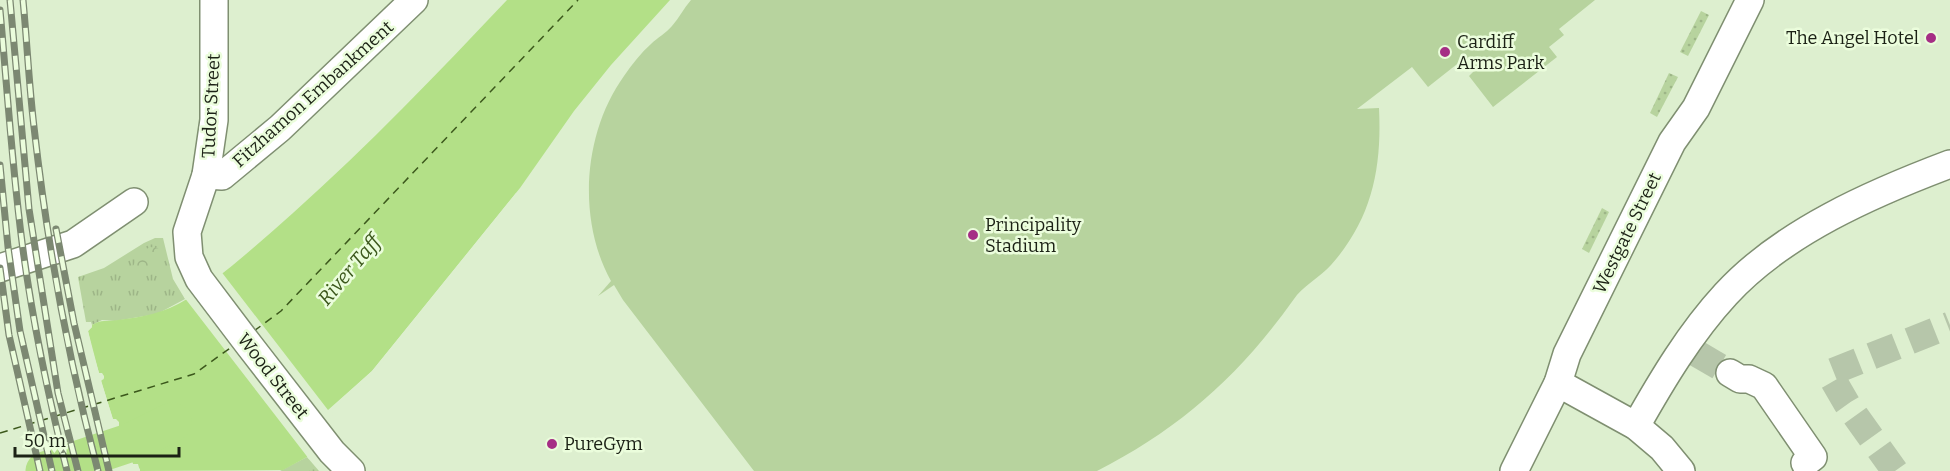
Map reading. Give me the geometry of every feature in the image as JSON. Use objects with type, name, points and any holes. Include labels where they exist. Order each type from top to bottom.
[{"type":"street","name":"Tudor Street","points":[[199,279],[189,257],[187,232],[206,175],[211,151],[215,101],[214,0]]},
{"type":"street","name":"Fitzhamon Embankment","points":[[206,175],[222,176],[280,128],[414,0]]},
{"type":"street","name":"Westgate Street","points":[[1514,471],[1558,383],[1567,354],[1672,142],[1696,108],[1750,0]]},
{"type":"street","points":[[1636,426],[1691,349],[1727,293],[1746,274],[1775,250],[1799,236],[1877,194],[1950,164]]},
{"type":"street","points":[[0,268],[73,244],[134,202]]},
{"type":"street","name":"Wood Street","points":[[199,279],[332,453],[351,471]]},
{"type":"street","points":[[1730,373],[1740,379],[1749,379],[1764,386],[1813,457],[1805,463]]},
{"type":"street","points":[[1558,383],[1636,426],[1662,448],[1681,471]]},
{"type":"green space","name":"Principality Stadium","points":[[691,0],[1595,0],[1559,29],[1564,35],[1549,47],[1557,57],[1493,107],[1469,76],[1475,70],[1466,57],[1428,87],[1412,67],[1357,109],[1379,108],[1379,151],[1372,192],[1356,230],[1345,248],[1327,269],[1297,295],[1230,376],[1182,418],[1127,455],[1097,471],[754,471],[623,300],[614,285],[598,296],[611,281],[600,257],[589,204],[589,177],[600,124],[610,99],[630,67],[647,47],[672,26]]},
{"type":"green space","points":[[1701,11],[1709,15],[1688,56],[1680,52]]},
{"type":"green space","points":[[1669,73],[1678,77],[1657,117],[1650,113]]},
{"type":"green space","points":[[1602,208],[1609,212],[1589,253],[1582,249]]},
{"type":"green space","points":[[155,238],[163,238],[173,279],[185,299],[157,314],[115,321],[102,320],[92,325],[91,322],[86,322],[78,277],[104,268]]},
{"type":"green space","points":[[150,247],[158,248],[163,263],[160,272],[146,276],[133,270],[133,266],[141,252]]},
{"type":"green space","points":[[307,457],[319,471],[280,471]]},
{"type":"water","points":[[507,0],[670,0],[611,65],[574,111],[520,188],[372,371],[329,410],[307,457],[283,470],[140,471],[133,464],[116,428],[119,426],[113,420],[101,380],[104,379],[99,373],[88,331],[92,325],[101,321],[145,316],[170,308],[187,299],[228,269],[348,162]]},
{"type":"pier","points":[[516,193],[516,197],[374,373],[332,410],[333,414],[309,459],[184,297],[220,270],[328,410],[372,371]]},
{"type":"pier","points":[[90,322],[92,327],[88,331],[92,349],[99,373],[104,376],[101,381],[113,419],[119,422],[117,428],[133,464],[138,464],[140,471],[131,466],[114,428],[116,424],[111,421],[98,381],[101,377],[96,374],[85,331]]},
{"type":"waterway","name":"River Taff","points":[[45,471],[132,442],[172,422]]},
{"type":"ferry route","points":[[254,331],[281,311],[578,0]]},
{"type":"ferry route","points":[[0,433],[194,374],[233,346]]},
{"type":"tunnel","points":[[1895,471],[1847,404],[1829,373],[1950,325]]},
{"type":"tunnel","points":[[1696,353],[1730,373]]},
{"type":"railway","points":[[10,0],[29,209],[58,393],[78,471]]},
{"type":"railway","points":[[23,0],[34,127],[45,214],[68,343],[98,471]]},
{"type":"railway","points":[[0,10],[15,184],[26,271],[41,357],[67,471]]},
{"type":"railway","points":[[0,165],[8,247],[20,331],[52,471]]},
{"type":"railway","points":[[56,229],[74,323],[109,471]]},
{"type":"railway","points":[[0,268],[9,335],[40,471]]},
{"type":"place","name":"The Angel Hotel","points":[[1931,38]]},
{"type":"place","name":"Cardiff Arms Park","points":[[1445,52]]},
{"type":"place","name":"Principality Stadium","points":[[973,235]]},
{"type":"place","name":"PureGym","points":[[552,444]]}]
